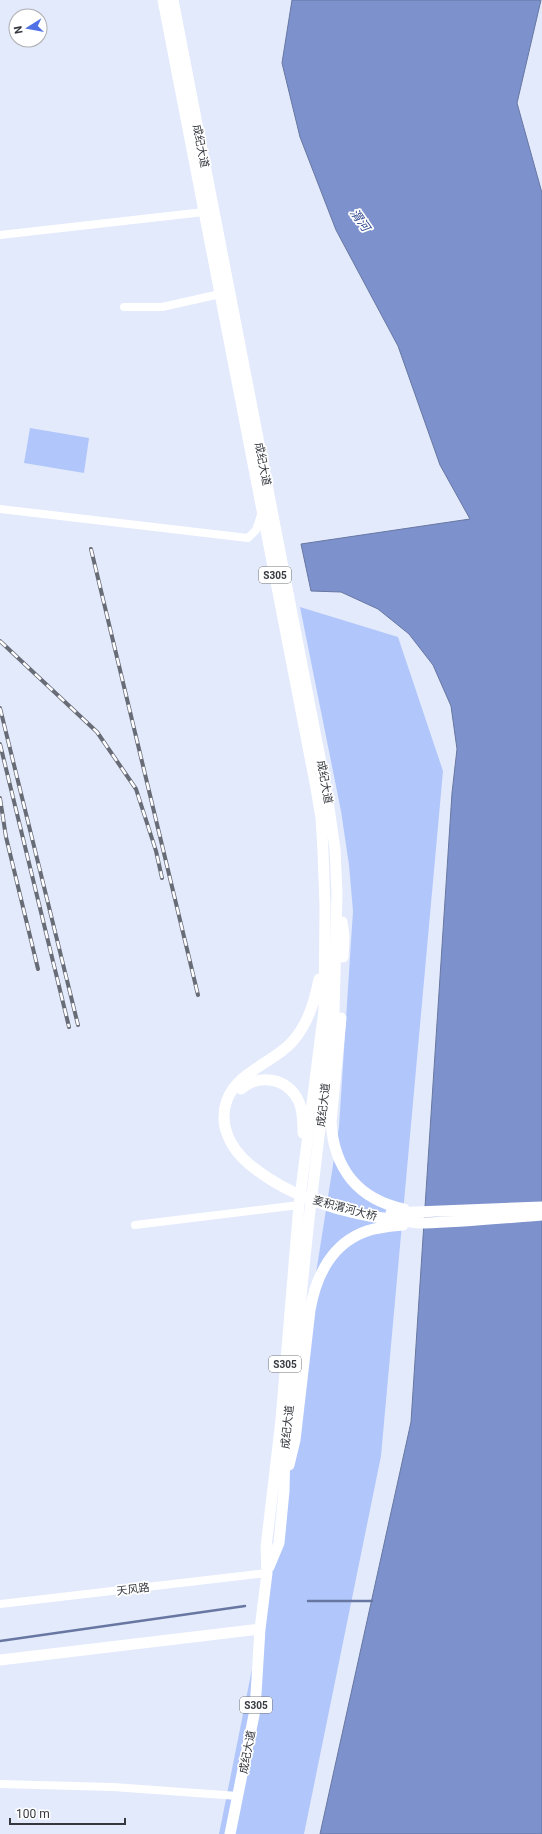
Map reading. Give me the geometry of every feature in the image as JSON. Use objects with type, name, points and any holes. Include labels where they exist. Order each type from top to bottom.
[{"type":"main road","name":"成纪大道","points":[[163,0],[289,644],[320,818],[323,865],[325,955],[324,1010],[299,1205],[281,1420],[266,1547],[267,1573],[260,1628],[255,1710],[230,1834]]},
{"type":"main road","name":"成纪大道","points":[[173,0],[327,794],[335,849],[337,893],[334,1013],[309,1219],[284,1454],[284,1491],[279,1543],[267,1573]]},
{"type":"main road","points":[[337,893],[344,936],[342,1005],[331,1122],[332,1137],[336,1154],[351,1180],[374,1198],[424,1218]]},
{"type":"main road","name":"麦积渭河大桥","points":[[325,955],[314,1006],[303,1028],[292,1043],[258,1075],[236,1086],[228,1098],[224,1109],[223,1119],[229,1140],[244,1160],[277,1184],[324,1205],[379,1218],[542,1215]]},
{"type":"main road","points":[[258,1075],[282,1084],[292,1092],[299,1102],[302,1117],[305,1156]]},
{"type":"main road","name":"麦积渭河大桥","points":[[424,1218],[542,1207]]},
{"type":"main road","points":[[284,1491],[294,1440],[302,1385],[313,1291],[326,1263],[336,1251],[351,1239],[366,1231],[424,1218]]},
{"type":"main road","points":[[0,1660],[260,1628]]},
{"type":"street","points":[[0,235],[204,212]]},
{"type":"street","points":[[124,307],[162,307],[220,294]]},
{"type":"street","points":[[0,509],[248,538],[256,530],[262,512]]},
{"type":"street","points":[[135,1225],[299,1205]]},
{"type":"street","name":"天风路","points":[[0,1604],[267,1573]]},
{"type":"street","points":[[0,1784],[113,1787],[238,1796]]},
{"type":"shaded area","points":[[30,428],[89,438],[84,473],[24,463]]},
{"type":"shaded area","points":[[300,607],[398,637],[443,771],[381,1456],[304,1834],[219,1834],[260,1629],[339,1127],[353,911],[349,865],[341,811]]},
{"type":"water","name":"渭河","points":[[292,0],[541,0],[517,103],[542,193],[542,1834],[320,1834],[411,1422],[452,793],[457,749],[451,706],[433,665],[409,634],[378,609],[341,592],[311,591],[301,544],[470,519],[440,465],[398,346],[336,230],[300,137],[282,63]]},
{"type":"waterway","points":[[308,1601],[372,1601]]},
{"type":"waterway","points":[[0,1641],[245,1606]]},
{"type":"railway","points":[[91,549],[198,995]]},
{"type":"railway","points":[[0,641],[97,732],[136,789],[156,851],[162,878]]},
{"type":"railway","points":[[0,708],[78,1025]]},
{"type":"railway","points":[[0,744],[69,1027]]},
{"type":"railway","points":[[0,798],[6,837],[38,969]]}]
